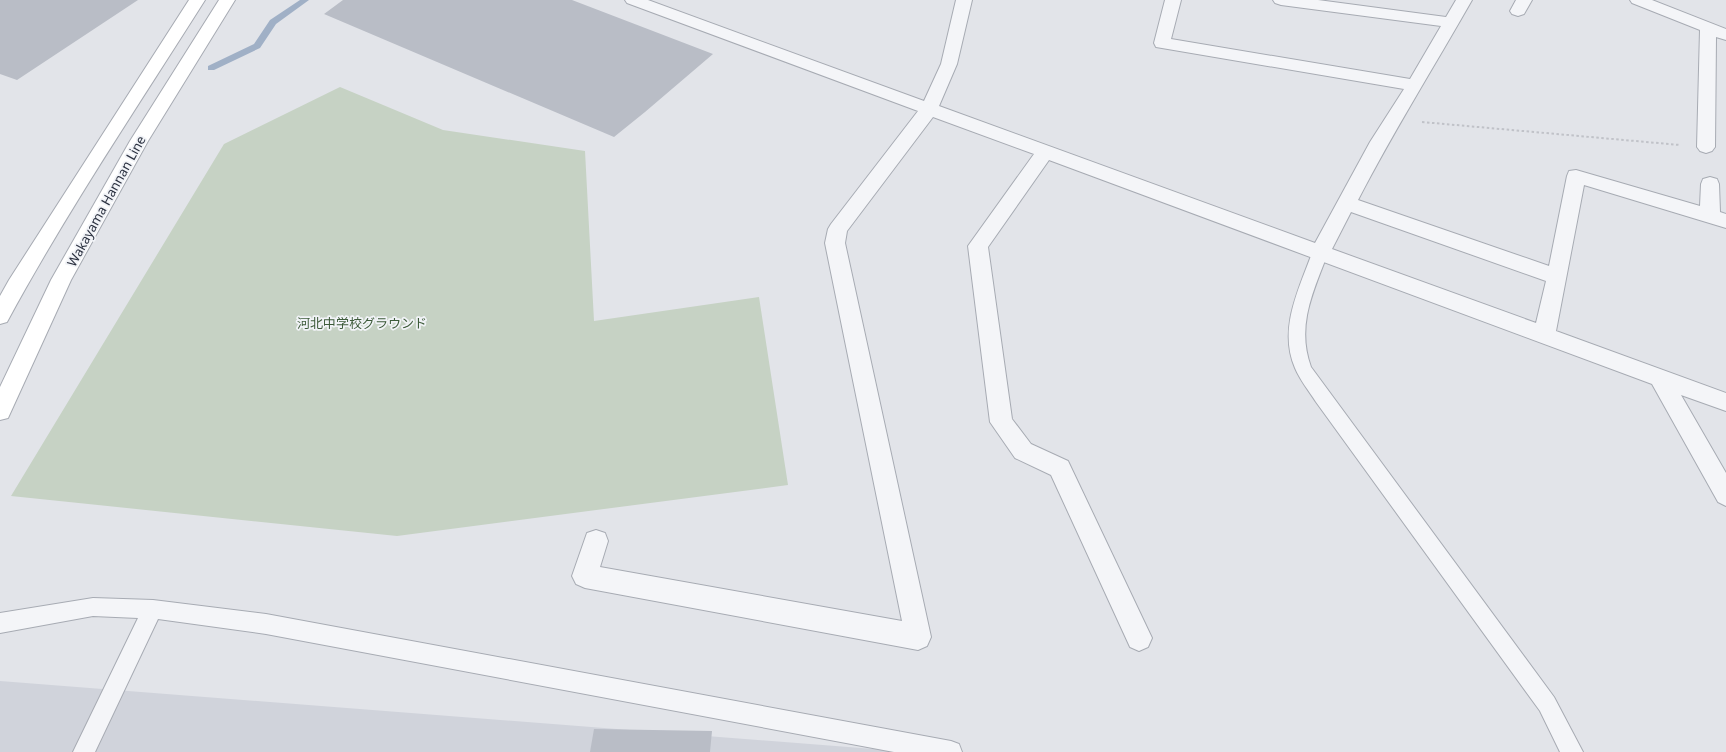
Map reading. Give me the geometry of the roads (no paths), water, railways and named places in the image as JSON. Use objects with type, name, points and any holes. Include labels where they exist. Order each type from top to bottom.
[{"type":"main road","points":[[0,316],[16,285],[197,0]]},
{"type":"main road","name":"Wakayama Hannan Line","points":[[0,411],[69,266],[139,141],[227,0]]},
{"type":"street","points":[[596,541],[585,576],[918,637],[835,243],[838,229],[929,110],[949,64],[964,0]]},
{"type":"street","points":[[1173,0],[1162,43],[1415,85]]},
{"type":"street","points":[[1281,0],[1451,22]]},
{"type":"street","points":[[1320,253],[1380,142],[1464,0]]},
{"type":"street","points":[[1638,0],[1726,35]]},
{"type":"street","points":[[639,1],[929,110],[1726,402]]},
{"type":"street","points":[[1706,147],[1708,28]]},
{"type":"street","points":[[1045,152],[978,246],[1001,422],[1024,451],[1060,468],[1138,638]]},
{"type":"street","points":[[1544,336],[1576,176],[1718,219],[1710,184]]},
{"type":"street","points":[[1346,203],[1557,277]]},
{"type":"street","points":[[1660,378],[1726,495]]},
{"type":"lane","points":[[1320,253],[1297,316],[1296,341],[1303,368],[1322,397],[1547,704],[1572,752]]},
{"type":"lane","points":[[0,623],[93,607],[153,609],[266,624],[414,650],[951,752]]},
{"type":"lane","points":[[84,752],[153,609]]},
{"type":"waterway","points":[[211,68],[257,46],[273,22],[305,0]]},
{"type":"park label","name":"河北中学校グラウンド","points":[[362,323]]}]
